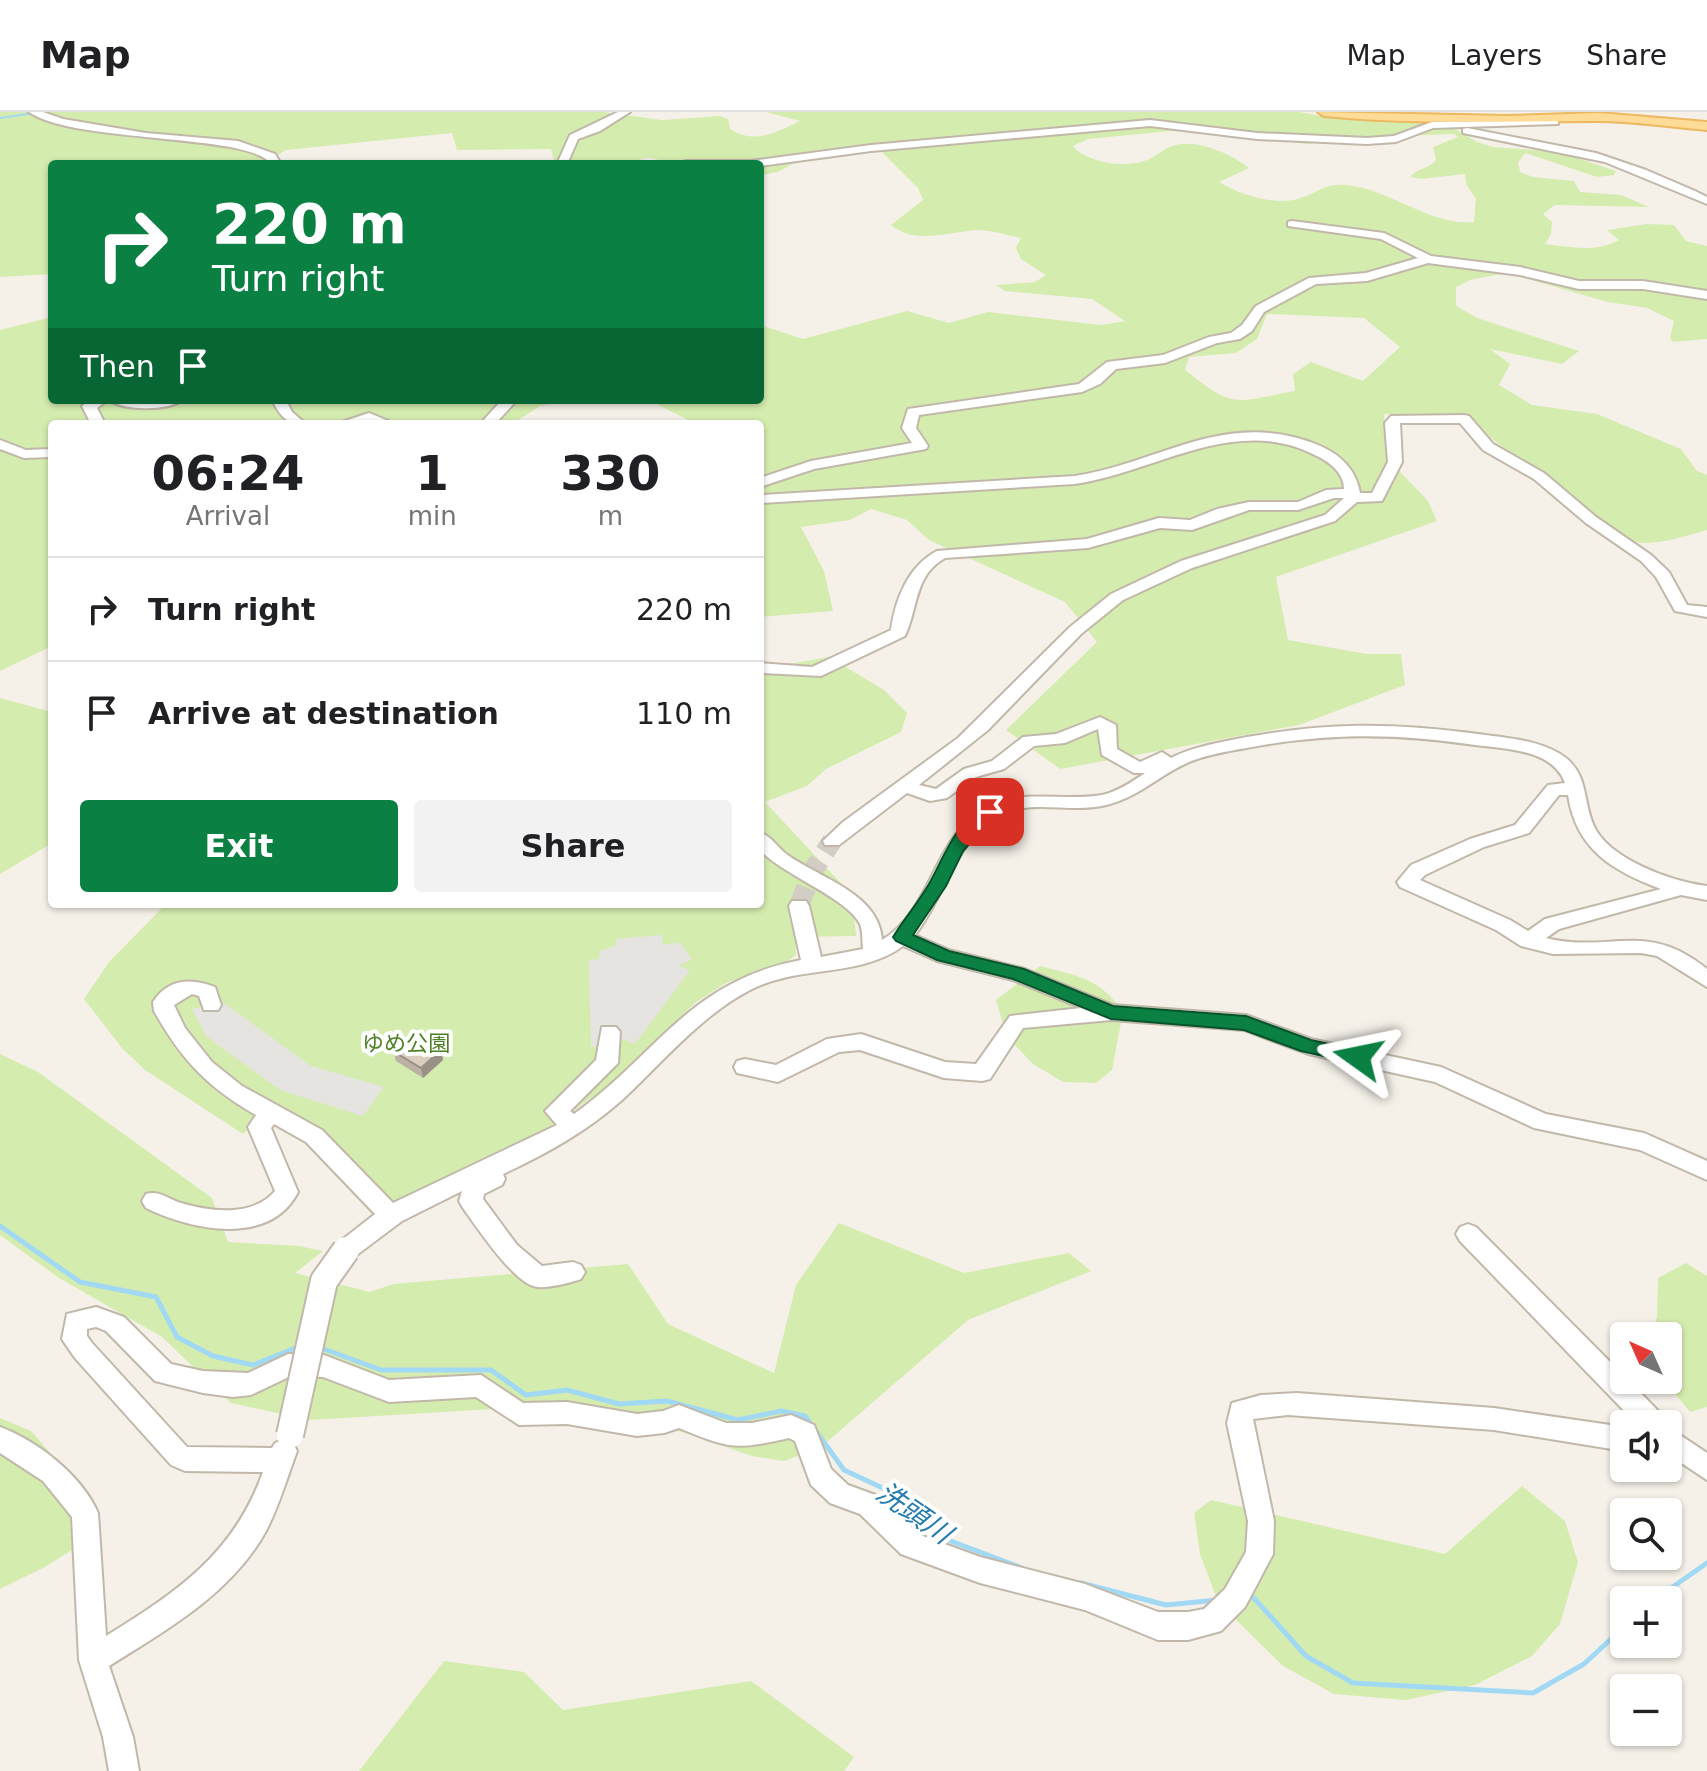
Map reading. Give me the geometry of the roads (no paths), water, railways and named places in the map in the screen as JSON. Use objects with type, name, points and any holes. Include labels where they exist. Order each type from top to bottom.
[{"type":"main road","points":[[1324,112],[1372,117],[1599,117],[1707,125]]},
{"type":"street","points":[[34,112],[46,118],[146,136],[238,144],[271,156],[274,160]]},
{"type":"street","points":[[764,162],[871,148],[1150,123],[1257,136],[1367,141],[1396,139],[1422,127],[1441,124],[1554,122],[1551,119],[1478,112]]},
{"type":"street","points":[[564,160],[574,137],[588,133],[617,116]]},
{"type":"street","points":[[1441,124],[1502,141],[1576,151],[1656,177],[1707,201]]},
{"type":"street","points":[[1292,224],[1384,236],[1428,259],[1520,271],[1579,285],[1643,285],[1707,295]]},
{"type":"street","points":[[764,482],[836,459],[921,446],[909,428],[913,412],[1082,388],[1112,365],[1165,359],[1214,340],[1235,336],[1247,328],[1260,309],[1313,281],[1367,277],[1428,259]]},
{"type":"street","points":[[93,404],[89,406],[96,420]]},
{"type":"street","points":[[281,404],[294,420]]},
{"type":"street","points":[[492,420],[510,404]]},
{"type":"street","points":[[358,420],[369,417],[378,420]]},
{"type":"street","points":[[764,668],[815,672],[899,633],[901,614],[927,562],[937,555],[1088,543],[1159,523],[1192,525],[1222,512],[1249,506],[1298,506],[1320,500],[1331,493],[1377,498],[1397,464],[1392,423],[1396,419],[1464,419],[1488,447],[1539,476],[1591,520],[1646,558],[1663,575],[1681,608],[1707,612]]},
{"type":"street","points":[[764,499],[1086,479],[1144,464],[1211,439],[1246,435],[1284,440],[1329,456],[1348,474],[1352,495],[1343,509],[1330,518],[1167,571],[1112,601],[1070,637],[982,727],[832,841]]},
{"type":"street","points":[[0,444],[24,454],[48,453]]},
{"type":"street","points":[[907,787],[930,795],[941,794],[970,773],[998,765],[1029,741],[1059,739],[1100,722],[1107,725],[1108,751],[1140,769],[1161,758],[1182,759]]},
{"type":"street","points":[[93,1660],[168,1613],[221,1569],[255,1525],[285,1448],[324,1281],[346,1250],[391,1216],[539,1147],[572,1127],[621,1090],[721,998],[778,970],[846,961],[873,954],[902,937],[937,886],[955,848],[975,824],[1008,803],[1112,798],[1130,792],[1182,759],[1210,750],[1350,729],[1402,731],[1535,750],[1565,767],[1577,789],[1586,830],[1600,847],[1630,866],[1677,888],[1707,893]]},
{"type":"street","points":[[1577,789],[1554,789],[1522,829],[1477,843],[1418,870],[1407,882],[1503,925],[1528,941],[1557,950],[1623,943],[1646,945],[1673,954],[1707,980]]},
{"type":"street","points":[[764,843],[779,859],[856,905],[871,925],[873,954]]},
{"type":"street","points":[[1528,941],[1552,924],[1670,893],[1677,888]]},
{"type":"street","points":[[799,906],[812,964]]},
{"type":"street","points":[[902,937],[944,956],[1018,974],[1111,1012]]},
{"type":"street","points":[[211,1005],[212,998],[208,992],[191,986],[163,1002],[164,1011],[204,1068],[234,1092],[314,1136],[391,1216]]},
{"type":"street","points":[[745,1067],[778,1074],[835,1045],[861,1042],[944,1070],[982,1073],[1017,1021],[1111,1012],[1246,1023],[1308,1046],[1379,1059],[1441,1075],[1542,1122],[1644,1142],[1707,1171]]},
{"type":"street","points":[[572,1127],[556,1111],[607,1063],[609,1032]]},
{"type":"street","points":[[154,1201],[165,1207],[216,1219],[246,1218],[269,1210],[287,1192],[259,1127],[271,1112]]},
{"type":"street","points":[[572,1127],[569,1145],[474,1189],[471,1201],[509,1252],[538,1277],[573,1272]]},
{"type":"street","points":[[1468,1234],[1640,1410]]},
{"type":"street","points":[[285,1448],[185,1459],[176,1457],[146,1416],[88,1358],[74,1339],[76,1321],[96,1317],[115,1324],[164,1373],[218,1384],[251,1384],[288,1365],[324,1366],[389,1391],[481,1386],[519,1414],[567,1413],[637,1425],[664,1422],[679,1416],[725,1435],[752,1435],[791,1426],[805,1433],[820,1476],[839,1494],[869,1505],[911,1545],[980,1570],[1085,1597],[1158,1626],[1188,1626],[1211,1621],[1235,1598],[1259,1554],[1261,1521],[1240,1423],[1241,1411],[1268,1403],[1289,1402],[1317,1407],[1494,1419],[1610,1437]]},
{"type":"street","points":[[0,1439],[52,1473],[85,1513],[93,1660],[118,1737],[124,1771]]},
{"type":"street","points":[[1682,1451],[1707,1468]]},
{"type":"waterway","points":[[0,118],[41,112]]},
{"type":"waterway","name":"洗頭川","points":[[0,1226],[80,1282],[156,1297],[177,1337],[213,1356],[253,1365],[300,1346]]},
{"type":"waterway","name":"洗頭川","points":[[321,1348],[381,1370],[491,1370],[526,1395],[567,1390],[619,1404],[667,1401],[738,1420],[781,1411],[805,1416],[844,1470],[889,1491],[917,1522],[948,1540],[1022,1568]]},
{"type":"waterway","name":"洗頭川","points":[[1674,1586],[1707,1563]]},
{"type":"waterway","name":"洗頭川","points":[[1081,1583],[1166,1605],[1217,1600]]},
{"type":"waterway","name":"洗頭川","points":[[1246,1598],[1254,1598],[1306,1656],[1353,1683],[1533,1693],[1584,1664],[1610,1640]]},
{"type":"tunnel","points":[[799,906],[812,872],[832,841]]},
{"type":"park label","name":"ゆめ公園","points":[[406,1043]]}]
